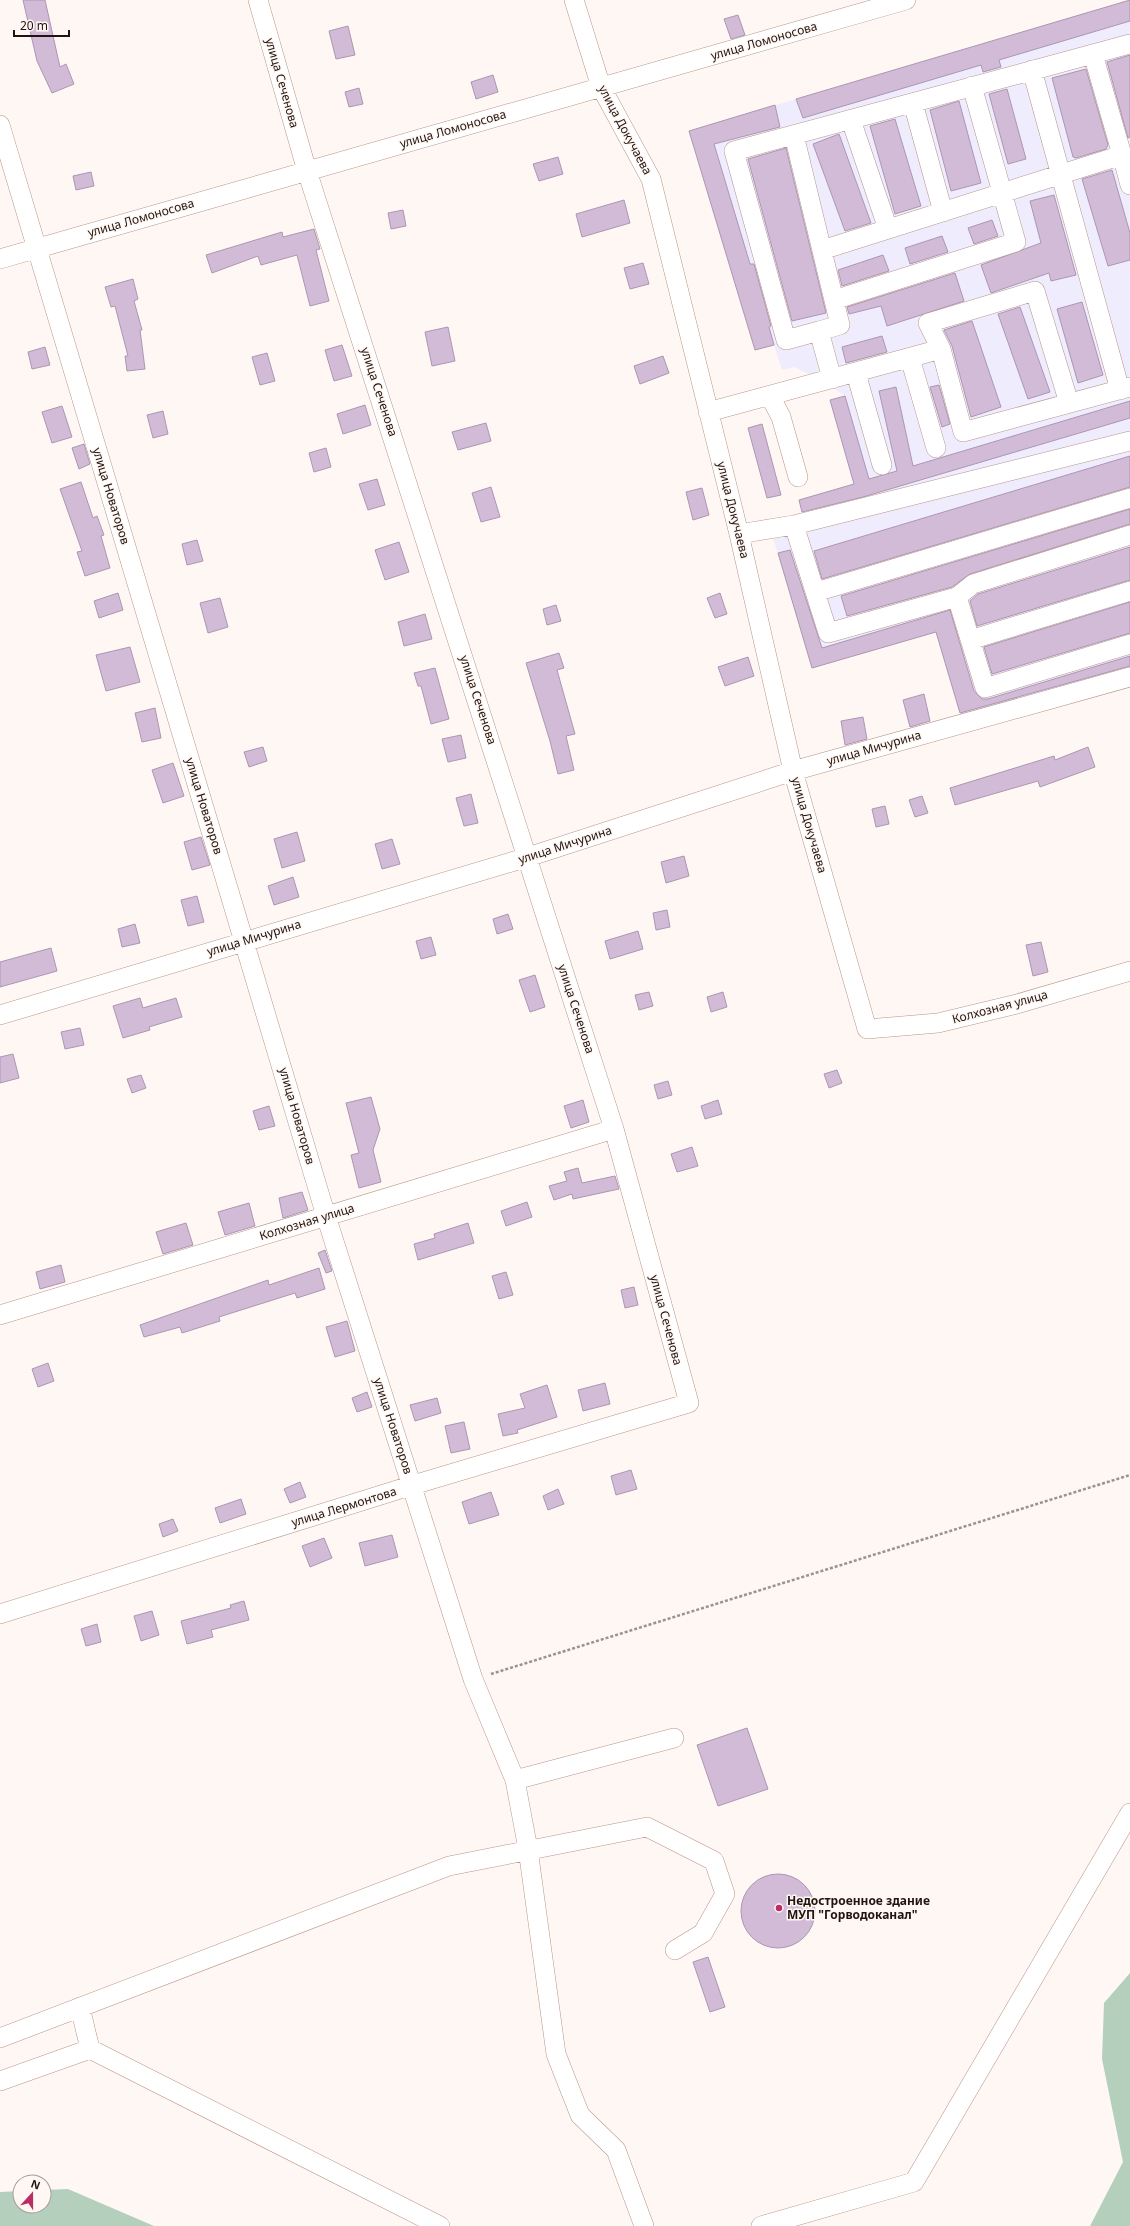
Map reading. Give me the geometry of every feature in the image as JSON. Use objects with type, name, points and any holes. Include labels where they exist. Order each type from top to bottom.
[{"type":"street","name":"улица Сеченова","points":[[258,0],[307,171],[614,1129],[689,1403]]},
{"type":"street","name":"улица Докучаева","points":[[574,0],[601,87],[650,179],[739,534],[793,771],[867,1029]]},
{"type":"street","name":"улица Ломоносова","points":[[0,259],[601,87],[869,5],[906,0]]},
{"type":"street","points":[[794,135],[840,325],[786,340],[734,151],[1130,44]]},
{"type":"street","points":[[1093,54],[1130,185]]},
{"type":"street","points":[[1032,70],[1061,174],[1125,388],[964,432],[941,350],[928,323],[1035,291],[1069,403]]},
{"type":"street","points":[[834,300],[1016,242],[972,86]]},
{"type":"street","points":[[912,103],[943,212]]},
{"type":"street","points":[[851,120],[888,229]]},
{"type":"street","name":"улица Новаторов","points":[[0,125],[245,940],[326,1216],[413,1486],[473,1680],[515,1780],[528,1849],[556,2054],[580,2115],[616,2150],[644,2226]]},
{"type":"street","points":[[822,250],[1122,155]]},
{"type":"street","points":[[819,331],[832,379]]},
{"type":"street","points":[[708,412],[941,350]]},
{"type":"street","points":[[910,358],[936,448]]},
{"type":"street","points":[[856,372],[882,465]]},
{"type":"street","points":[[770,396],[782,418],[798,478]]},
{"type":"street","points":[[739,534],[794,525],[1130,441]]},
{"type":"street","points":[[816,592],[1130,498]]},
{"type":"street","points":[[794,525],[828,633],[957,597],[973,584],[1130,535]]},
{"type":"street","points":[[970,640],[1130,591]]},
{"type":"street","points":[[957,597],[985,688],[1130,644]]},
{"type":"street","name":"улица Мичурина","points":[[0,1015],[245,940],[528,857],[793,771],[1130,677]]},
{"type":"street","name":"Колхозная улица","points":[[867,1029],[938,1023],[1017,1004],[1130,971]]},
{"type":"street","name":"Колхозная улица","points":[[0,1315],[614,1129]]},
{"type":"street","name":"улица Лермонтова","points":[[0,1614],[413,1486],[689,1403]]},
{"type":"street","points":[[515,1780],[674,1738]]},
{"type":"street","points":[[761,2226],[914,2182],[1130,1814]]},
{"type":"street","points":[[0,2038],[449,1866],[528,1849],[647,1827],[714,1861],[725,1894],[704,1933],[675,1950]]},
{"type":"street","points":[[80,2007],[90,2049]]},
{"type":"street","points":[[0,2081],[90,2049],[440,2226]]},
{"type":"path","points":[[473,1680],[1130,1475]]},
{"type":"shaded area","points":[[1130,0],[1130,672],[963,721],[936,632],[812,668],[769,524],[872,494],[845,396],[823,381],[794,367],[782,370],[774,345],[755,350],[689,131]]},
{"type":"green space","points":[[1130,1973],[1130,2226],[1090,2226],[1123,2162],[1102,2059],[1104,2003]]},
{"type":"green space","points":[[68,2189],[154,2226],[0,2226],[0,2192],[12,2191],[12,2214],[52,2214],[52,2190]]},
{"type":"building","points":[[23,0],[45,0],[60,67],[66,64],[74,84],[52,93],[37,61]]},
{"type":"building","points":[[1130,0],[1130,21],[999,60],[1001,67],[983,72],[981,65],[803,118],[796,99]]},
{"type":"building","points":[[738,15],[745,35],[731,39],[724,19]]},
{"type":"building","points":[[348,26],[355,55],[336,59],[329,31]]},
{"type":"building","points":[[1130,55],[1130,137],[1128,138],[1107,62]]},
{"type":"building","points":[[1086,69],[1108,145],[1106,149],[1076,158],[1073,157],[1052,78]]},
{"type":"building","points":[[493,75],[498,92],[476,99],[471,82]]},
{"type":"building","points":[[359,88],[363,104],[349,107],[345,92]]},
{"type":"building","points":[[1007,89],[1026,159],[1008,164],[989,94]]},
{"type":"building","points":[[959,101],[981,183],[951,191],[930,110]]},
{"type":"building","points":[[775,105],[780,127],[714,144],[750,264],[754,264],[771,326],[769,327],[774,345],[755,350],[689,131]]},
{"type":"building","points":[[895,119],[921,206],[895,214],[870,126]]},
{"type":"building","points":[[839,134],[871,223],[845,231],[813,144]]},
{"type":"building","points":[[786,148],[826,313],[792,321],[748,159]]},
{"type":"building","points":[[558,157],[563,174],[539,181],[533,164]]},
{"type":"building","points":[[1112,170],[1130,233],[1130,260],[1108,266],[1082,179]]},
{"type":"building","points":[[91,172],[94,186],[76,190],[73,176]]},
{"type":"building","points":[[1054,195],[1076,275],[1051,281],[1049,273],[991,293],[981,265],[1041,243],[1030,201]]},
{"type":"building","points":[[624,200],[630,223],[582,237],[576,214]]},
{"type":"building","points":[[403,210],[406,226],[391,229],[388,213]]},
{"type":"building","points":[[992,220],[998,236],[974,244],[968,228]]},
{"type":"building","points":[[314,229],[320,249],[316,250],[329,301],[310,306],[297,255],[261,265],[258,256],[212,273],[206,255],[282,232],[283,237]]},
{"type":"building","points":[[942,236],[948,252],[910,264],[905,248]]},
{"type":"building","points":[[883,255],[889,271],[842,286],[838,270]]},
{"type":"building","points":[[643,263],[649,284],[630,289],[624,268]]},
{"type":"building","points":[[955,273],[964,301],[887,326],[881,306],[849,314],[847,307]]},
{"type":"building","points":[[133,279],[138,299],[134,301],[142,330],[140,330],[145,369],[127,371],[125,356],[128,356],[115,306],[111,307],[105,287]]},
{"type":"building","points":[[1082,302],[1103,375],[1078,383],[1057,309]]},
{"type":"building","points":[[1020,307],[1050,392],[1028,399],[998,314]]},
{"type":"building","points":[[972,321],[1001,407],[971,417],[952,346],[944,330]]},
{"type":"building","points":[[448,327],[455,361],[432,366],[425,332]]},
{"type":"building","points":[[882,336],[887,352],[846,363],[842,347]]},
{"type":"building","points":[[342,345],[352,376],[334,381],[325,350]]},
{"type":"building","points":[[45,347],[50,365],[32,369],[28,352]]},
{"type":"building","points":[[267,353],[275,381],[260,385],[252,357]]},
{"type":"building","points":[[663,356],[669,373],[640,384],[634,366]]},
{"type":"building","points":[[939,385],[950,424],[942,427],[930,387]]},
{"type":"building","points":[[896,387],[913,466],[1130,401],[1130,418],[863,497],[802,512],[799,500],[854,484],[830,400],[845,396],[869,479],[897,471],[879,391]]},
{"type":"building","points":[[365,405],[371,425],[343,434],[337,414]]},
{"type":"building","points":[[62,406],[72,437],[52,443],[42,412]]},
{"type":"building","points":[[163,411],[168,434],[153,438],[147,415]]},
{"type":"building","points":[[486,423],[491,441],[458,450],[452,432]]},
{"type":"building","points":[[762,424],[781,495],[767,498],[748,428]]},
{"type":"building","points":[[84,444],[90,464],[79,469],[72,448]]},
{"type":"building","points":[[326,448],[331,467],[314,472],[309,453]]},
{"type":"building","points":[[1130,456],[1130,487],[822,579],[814,551]]},
{"type":"building","points":[[377,479],[385,505],[368,510],[359,484]]},
{"type":"building","points":[[81,482],[93,518],[97,516],[104,535],[101,536],[110,568],[85,576],[77,552],[82,551],[60,489]]},
{"type":"building","points":[[491,487],[500,517],[481,522],[472,493]]},
{"type":"building","points":[[702,488],[709,515],[693,520],[686,492]]},
{"type":"building","points":[[1130,509],[1130,524],[970,574],[952,587],[847,616],[841,596]]},
{"type":"building","points":[[197,540],[203,561],[187,565],[182,544]]},
{"type":"building","points":[[399,542],[409,572],[385,580],[375,550]]},
{"type":"building","points":[[1130,547],[1130,580],[977,626],[970,601],[978,594]]},
{"type":"building","points":[[790,550],[822,648],[950,610],[974,691],[982,699],[988,699],[1130,656],[1130,666],[960,713],[936,632],[812,668],[778,553]]},
{"type":"building","points":[[118,593],[123,610],[99,618],[94,601]]},
{"type":"building","points":[[720,593],[727,614],[715,618],[707,598]]},
{"type":"building","points":[[220,598],[228,627],[208,633],[200,603]]},
{"type":"building","points":[[1130,602],[1130,633],[992,674],[984,647]]},
{"type":"building","points":[[556,605],[561,621],[547,625],[543,609]]},
{"type":"building","points":[[425,614],[432,639],[404,646],[398,622]]},
{"type":"building","points":[[130,647],[140,682],[106,691],[96,655]]},
{"type":"building","points":[[559,653],[564,668],[557,670],[575,734],[566,736],[574,770],[558,774],[550,741],[526,663]]},
{"type":"building","points":[[748,657],[754,676],[725,686],[718,667]]},
{"type":"building","points":[[435,668],[449,719],[431,724],[421,686],[418,686],[414,673]]},
{"type":"building","points":[[924,694],[930,721],[910,727],[903,700]]},
{"type":"building","points":[[155,708],[161,738],[142,742],[135,713]]},
{"type":"building","points":[[863,717],[867,739],[845,745],[841,721]]},
{"type":"building","points":[[461,735],[466,758],[448,762],[442,739]]},
{"type":"building","points":[[263,747],[267,761],[249,767],[244,752]]},
{"type":"building","points":[[1088,747],[1095,767],[1040,787],[1038,781],[955,805],[950,788],[1054,756],[1055,760]]},
{"type":"building","points":[[173,763],[184,796],[163,803],[152,770]]},
{"type":"building","points":[[471,794],[478,823],[464,826],[456,798]]},
{"type":"building","points":[[922,796],[928,813],[915,817],[909,800]]},
{"type":"building","points":[[885,806],[889,824],[876,827],[872,809]]},
{"type":"building","points":[[297,832],[305,861],[282,868],[274,839]]},
{"type":"building","points":[[201,837],[210,865],[192,870],[184,842]]},
{"type":"building","points":[[392,839],[400,864],[382,869],[375,844]]},
{"type":"building","points":[[684,856],[689,876],[666,883],[661,862]]},
{"type":"building","points":[[293,877],[299,897],[274,905],[268,886]]},
{"type":"building","points":[[197,896],[204,922],[188,926],[181,900]]},
{"type":"building","points":[[667,910],[670,927],[656,930],[653,913]]},
{"type":"building","points":[[508,914],[513,929],[497,934],[493,919]]},
{"type":"building","points":[[135,924],[140,943],[122,947],[118,929]]},
{"type":"building","points":[[638,931],[643,949],[610,959],[605,941]]},
{"type":"building","points":[[431,937],[436,955],[421,959],[416,941]]},
{"type":"building","points":[[1041,942],[1048,972],[1033,976],[1026,945]]},
{"type":"building","points":[[51,948],[57,971],[0,987],[0,962]]},
{"type":"building","points":[[535,975],[545,1007],[530,1012],[519,980]]},
{"type":"building","points":[[649,992],[653,1006],[639,1010],[635,995]]},
{"type":"building","points":[[723,992],[727,1007],[711,1012],[707,997]]},
{"type":"building","points":[[140,998],[143,1008],[176,998],[182,1017],[149,1027],[150,1030],[123,1038],[113,1006]]},
{"type":"building","points":[[80,1028],[84,1045],[65,1049],[61,1032]]},
{"type":"building","points":[[13,1054],[19,1078],[0,1083],[0,1057]]},
{"type":"building","points":[[837,1070],[842,1083],[829,1088],[824,1074]]},
{"type":"building","points":[[141,1075],[146,1088],[132,1093],[127,1079]]},
{"type":"building","points":[[668,1081],[672,1095],[658,1099],[654,1085]]},
{"type":"building","points":[[371,1097],[380,1129],[373,1150],[381,1182],[359,1188],[351,1155],[359,1153],[346,1103]]},
{"type":"building","points":[[583,1100],[589,1122],[571,1128],[564,1106]]},
{"type":"building","points":[[718,1100],[722,1114],[705,1119],[701,1106]]},
{"type":"building","points":[[269,1106],[275,1126],[259,1130],[253,1111]]},
{"type":"building","points":[[692,1147],[698,1166],[677,1172],[671,1154]]},
{"type":"building","points":[[578,1168],[582,1183],[615,1176],[619,1189],[573,1199],[572,1194],[554,1200],[549,1186],[567,1181],[564,1172]]},
{"type":"building","points":[[302,1192],[308,1210],[283,1218],[279,1198]]},
{"type":"building","points":[[527,1202],[532,1217],[506,1226],[501,1211]]},
{"type":"building","points":[[249,1203],[255,1226],[225,1235],[218,1212]]},
{"type":"building","points":[[186,1223],[193,1245],[163,1254],[156,1232]]},
{"type":"building","points":[[468,1223],[474,1243],[418,1260],[414,1244],[435,1238],[434,1234]]},
{"type":"building","points":[[325,1250],[332,1271],[326,1273],[318,1253]]},
{"type":"building","points":[[61,1265],[65,1282],[40,1289],[36,1272]]},
{"type":"building","points":[[319,1268],[325,1289],[297,1298],[295,1293],[219,1317],[220,1321],[182,1333],[180,1327],[144,1337],[140,1325],[268,1280],[269,1285]]},
{"type":"building","points":[[506,1272],[513,1295],[499,1299],[492,1276]]},
{"type":"building","points":[[634,1287],[638,1305],[625,1308],[621,1290]]},
{"type":"building","points":[[347,1321],[355,1351],[335,1357],[326,1327]]},
{"type":"building","points":[[48,1363],[54,1381],[38,1387],[32,1369]]},
{"type":"building","points":[[605,1383],[610,1404],[583,1411],[578,1390]]},
{"type":"building","points":[[547,1385],[557,1417],[517,1430],[518,1433],[503,1436],[498,1414],[525,1408],[520,1394]]},
{"type":"building","points":[[367,1392],[372,1407],[357,1412],[352,1398]]},
{"type":"building","points":[[437,1398],[441,1413],[415,1421],[410,1405]]},
{"type":"building","points":[[464,1422],[470,1449],[451,1453],[445,1426]]},
{"type":"building","points":[[631,1470],[637,1489],[616,1495],[611,1476]]},
{"type":"building","points":[[300,1482],[306,1497],[290,1503],[284,1489]]},
{"type":"building","points":[[558,1489],[564,1504],[548,1510],[543,1496]]},
{"type":"building","points":[[491,1492],[499,1515],[469,1524],[462,1502]]},
{"type":"building","points":[[241,1499],[246,1514],[220,1523],[215,1508]]},
{"type":"building","points":[[173,1519],[178,1531],[163,1537],[159,1524]]},
{"type":"building","points":[[392,1535],[398,1557],[365,1566],[359,1543]]},
{"type":"building","points":[[324,1538],[332,1558],[310,1567],[302,1546]]},
{"type":"building","points":[[244,1601],[249,1620],[211,1630],[213,1637],[187,1644],[181,1621],[231,1608],[230,1605]]},
{"type":"building","points":[[152,1611],[159,1635],[141,1641],[134,1616]]},
{"type":"building","points":[[97,1624],[101,1642],[86,1646],[81,1629]]},
{"type":"building","points":[[747,1728],[768,1789],[718,1806],[697,1745]]},
{"type":"building","name":"Недостроенное здание МУП \"Горводоканал\"","points":[[778,1874],[799,1880],[809,1890],[815,1911],[809,1932],[799,1942],[778,1948],[757,1942],[747,1932],[741,1911],[747,1890],[757,1880]]},
{"type":"building","points":[[708,1957],[725,2007],[710,2012],[693,1962]]},
{"type":"place","name":"Недостроенное здание МУП \"Горводоканал\"","points":[[779,1908]]}]
